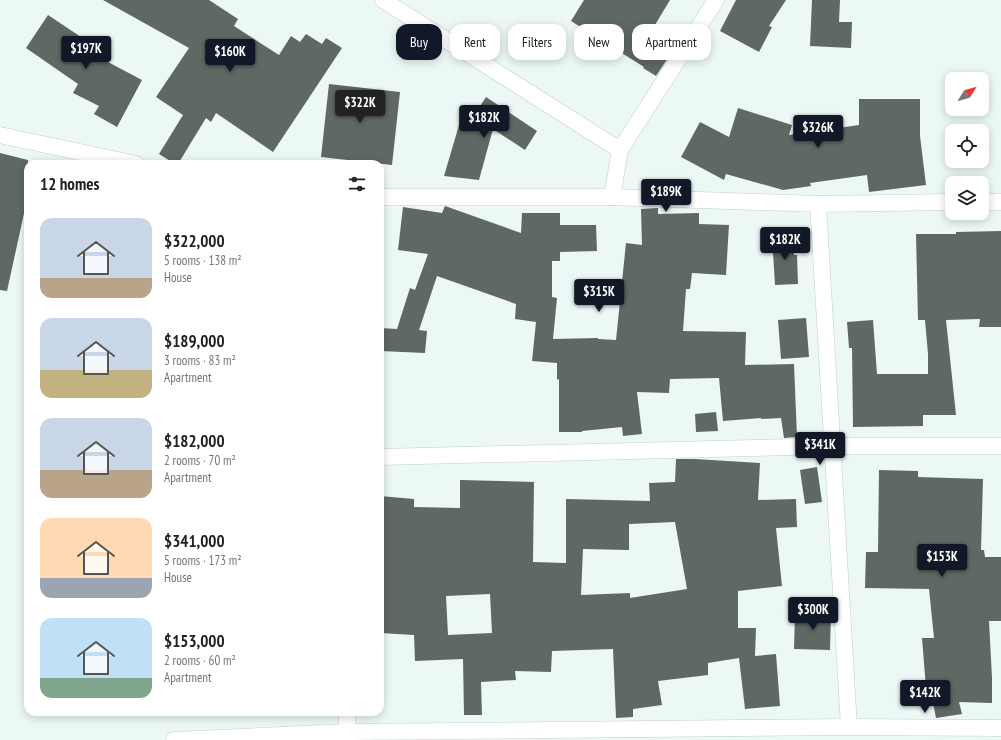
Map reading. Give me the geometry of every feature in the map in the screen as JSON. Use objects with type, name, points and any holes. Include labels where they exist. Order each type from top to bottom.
[{"type":"street","points":[[612,197],[620,150],[716,0]]},
{"type":"street","points":[[387,1],[620,150]]},
{"type":"street","points":[[0,135],[117,160]]},
{"type":"street","points":[[384,197],[612,197],[818,204],[945,202]]},
{"type":"street","points":[[989,202],[1001,202]]},
{"type":"street","points":[[818,204],[849,727]]},
{"type":"street","points":[[384,457],[833,446],[1001,446]]},
{"type":"street","points":[[347,716],[347,732]]},
{"type":"street","points":[[174,740],[347,732],[849,727],[1001,728]]},
{"type":"building","points":[[103,0],[209,0],[238,19],[234,26],[279,55],[291,36],[300,42],[306,34],[322,44],[326,38],[342,48],[273,152],[216,113],[211,122],[206,118],[180,160],[169,160],[159,154],[183,115],[156,97],[189,48]]},
{"type":"building","points":[[584,0],[670,0],[656,24],[632,24],[632,59],[624,54],[624,24],[576,24],[571,21]]},
{"type":"building","points":[[736,0],[786,0],[769,26],[772,27],[759,52],[720,31]]},
{"type":"building","points":[[812,0],[840,0],[839,22],[852,22],[851,48],[810,46]]},
{"type":"building","points":[[48,15],[93,45],[89,52],[142,80],[117,127],[94,114],[99,106],[73,93],[78,84],[26,48]]},
{"type":"building","points":[[633,60],[667,60],[656,76],[643,68],[644,67]]},
{"type":"building","points":[[329,84],[400,92],[392,165],[384,164],[384,160],[348,160],[321,157]]},
{"type":"building","points":[[486,97],[537,131],[525,150],[493,129],[479,180],[444,176],[462,115],[471,120]]},
{"type":"building","points":[[859,99],[920,99],[920,136],[926,185],[869,192],[867,175],[810,183],[811,186],[783,190],[726,174],[724,180],[681,157],[700,122],[729,137],[738,108],[792,125],[789,135],[859,125]]},
{"type":"building","points":[[0,153],[28,160],[24,160],[24,213],[7,291],[0,290]]},
{"type":"building","points":[[445,206],[521,233],[522,213],[560,213],[560,225],[596,225],[597,251],[560,252],[560,261],[552,261],[552,297],[557,298],[553,339],[598,338],[616,340],[626,243],[642,245],[641,209],[658,208],[658,214],[699,213],[699,224],[729,225],[726,275],[692,273],[690,289],[686,289],[683,331],[746,332],[745,365],[794,364],[797,437],[784,438],[781,418],[723,421],[719,378],[670,379],[669,393],[637,392],[642,434],[623,436],[622,427],[582,432],[559,432],[559,379],[557,380],[557,363],[532,361],[536,322],[515,319],[516,304],[437,276],[419,330],[427,331],[425,353],[384,351],[384,328],[397,329],[410,288],[415,290],[428,254],[398,250],[403,207],[442,213]]},
{"type":"building","points":[[1001,231],[1001,327],[979,327],[980,319],[946,320],[956,415],[923,415],[923,426],[853,427],[852,348],[849,348],[847,322],[873,320],[877,374],[928,374],[925,320],[918,320],[916,234],[956,234],[956,232]]},
{"type":"building","points":[[772,236],[795,238],[794,255],[797,255],[798,284],[775,285]]},
{"type":"building","points":[[806,318],[809,357],[781,359],[778,320]]},
{"type":"building","points":[[716,412],[718,431],[696,432],[695,414]]},
{"type":"building","points":[[676,459],[760,463],[758,500],[796,499],[797,527],[776,528],[782,586],[738,591],[738,628],[756,628],[755,656],[776,654],[780,706],[745,709],[739,658],[708,663],[708,675],[658,681],[662,705],[633,709],[633,717],[616,718],[613,649],[552,651],[551,672],[515,671],[516,680],[481,682],[482,715],[464,715],[463,659],[415,661],[414,635],[384,633],[384,496],[414,499],[414,507],[460,508],[460,480],[534,482],[533,562],[566,563],[566,499],[650,501],[649,483],[675,482]],"holes":[[[675,522],[687,589],[630,598],[630,593],[581,595],[583,549],[629,550],[629,524]],[[490,594],[492,633],[448,635],[446,596]]]},
{"type":"building","points":[[817,467],[822,502],[805,504],[800,470]]},
{"type":"building","points":[[879,470],[918,471],[918,477],[983,479],[981,550],[984,550],[985,557],[1001,557],[1001,621],[989,621],[992,703],[959,702],[962,714],[936,718],[930,687],[926,688],[922,638],[934,638],[929,589],[865,588],[866,552],[878,552]]},
{"type":"building","points":[[795,613],[831,613],[830,650],[794,649]]}]
